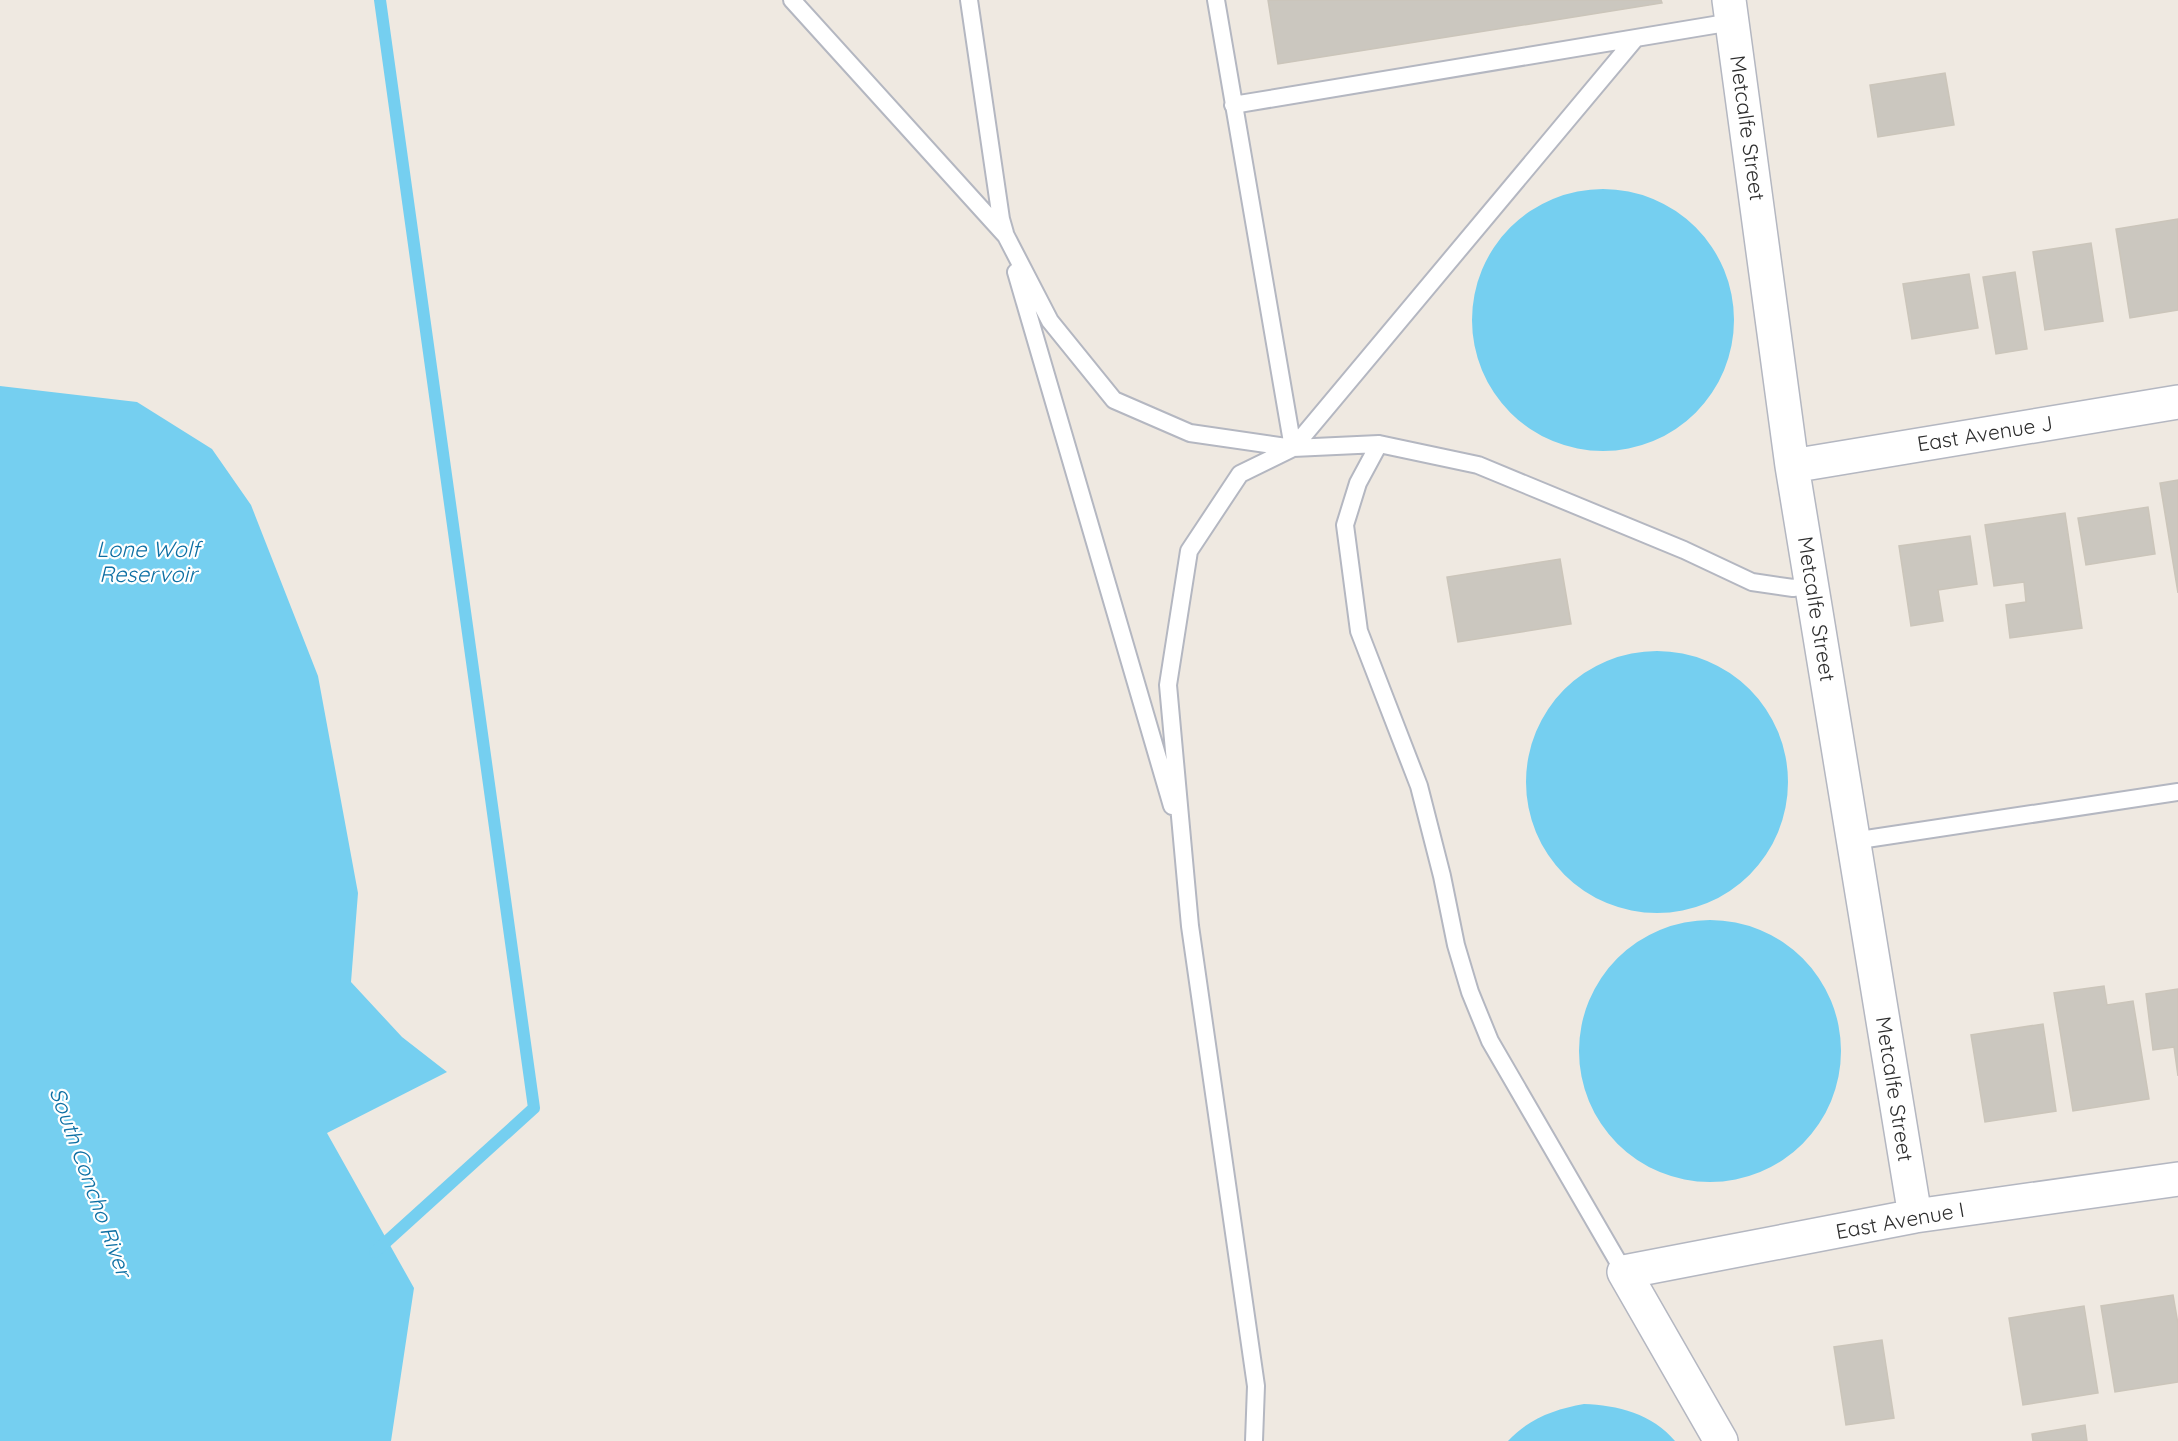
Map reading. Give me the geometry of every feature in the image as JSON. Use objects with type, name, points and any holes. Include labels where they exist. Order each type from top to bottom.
[{"type":"street","name":"Metcalfe Street","points":[[1731,11],[1792,465],[1915,1216]]},
{"type":"street","name":"East Avenue J","points":[[1792,465],[2178,402]]},
{"type":"street","name":"East Avenue I","points":[[1624,1272],[1915,1216],[2178,1179]]},
{"type":"street","points":[[1624,1272],[1721,1441]]},
{"type":"lane","points":[[792,0],[1005,236],[1050,321],[1114,400],[1190,434],[1293,447],[1379,444],[1478,465],[1684,550],[1752,582],[1793,588],[1812,585]]},
{"type":"lane","points":[[969,0],[1000,219],[1182,842]]},
{"type":"lane","points":[[1216,0],[1293,447]]},
{"type":"lane","points":[[1233,105],[1635,39],[1731,11]]},
{"type":"lane","points":[[1254,1441],[1256,1386],[1190,926],[1168,685],[1189,551],[1240,474],[1293,447],[1635,39]]},
{"type":"lane","points":[[1379,444],[1358,483],[1345,525],[1359,631],[1419,786],[1442,876],[1456,945],[1470,992],[1490,1041],[1624,1272]]},
{"type":"lane","points":[[1854,841],[2178,792]]},
{"type":"water","points":[[1603,189],[1628,192],[1653,199],[1676,211],[1704,237],[1724,270],[1731,295],[1734,320],[1731,345],[1724,370],[1712,393],[1686,421],[1653,441],[1628,448],[1603,451],[1578,448],[1553,441],[1530,429],[1502,403],[1482,370],[1475,345],[1472,320],[1475,295],[1482,270],[1494,247],[1520,219],[1553,199],[1578,192]]},
{"type":"water","points":[[0,386],[137,402],[212,449],[251,505],[318,676],[358,893],[351,982],[402,1037],[447,1072],[327,1133],[414,1288],[391,1441],[0,1441]]},
{"type":"water","points":[[1657,651],[1682,654],[1707,661],[1730,673],[1758,699],[1778,732],[1785,757],[1788,782],[1785,807],[1778,832],[1766,855],[1740,883],[1707,903],[1682,910],[1657,913],[1632,910],[1607,903],[1584,891],[1556,865],[1536,832],[1529,807],[1526,782],[1529,757],[1536,732],[1548,709],[1574,681],[1607,661],[1632,654]]},
{"type":"water","points":[[1710,920],[1735,923],[1760,930],[1783,942],[1811,968],[1831,1001],[1838,1026],[1841,1051],[1838,1076],[1831,1101],[1819,1124],[1793,1152],[1760,1172],[1735,1179],[1710,1182],[1685,1179],[1660,1172],[1637,1160],[1609,1134],[1589,1101],[1582,1076],[1579,1051],[1582,1026],[1589,1001],[1601,978],[1627,950],[1660,930],[1685,923]]},
{"type":"water","points":[[1584,1404],[1609,1406],[1634,1413],[1656,1424],[1675,1441],[1508,1441],[1524,1427],[1543,1416]]},
{"type":"building","points":[[1268,0],[1661,0],[1662,3],[1278,64]]},
{"type":"building","points":[[1945,73],[1954,125],[1878,137],[1870,85]]},
{"type":"building","points":[[2178,219],[2178,310],[2130,318],[2116,229]]},
{"type":"building","points":[[2091,243],[2103,321],[2045,330],[2033,252]]},
{"type":"building","points":[[2015,272],[2027,349],[1996,354],[1983,277]]},
{"type":"building","points":[[1969,274],[1978,328],[1912,339],[1903,284]]},
{"type":"building","points":[[2178,480],[2178,593],[2160,483]]},
{"type":"building","points":[[2148,507],[2155,554],[2086,565],[2078,518]]},
{"type":"building","points":[[2065,513],[2082,628],[2010,638],[2006,605],[2026,602],[2024,582],[1994,586],[1985,525]]},
{"type":"building","points":[[1970,536],[1977,584],[1938,590],[1943,621],[1911,626],[1899,546]]},
{"type":"building","points":[[1560,559],[1571,624],[1458,642],[1447,577]]},
{"type":"building","points":[[2104,986],[2107,1005],[2133,1001],[2149,1099],[2073,1111],[2054,993]]},
{"type":"building","points":[[2178,989],[2178,1076],[2174,1047],[2153,1050],[2146,994]]},
{"type":"building","points":[[2043,1024],[2056,1111],[1985,1122],[1971,1035]]},
{"type":"building","points":[[2173,1295],[2178,1324],[2178,1382],[2115,1392],[2101,1306]]},
{"type":"building","points":[[2084,1306],[2098,1393],[2023,1405],[2009,1318]]},
{"type":"building","points":[[1882,1340],[1894,1418],[1846,1425],[1834,1347]]},
{"type":"building","points":[[2085,1425],[2087,1441],[2033,1441],[2032,1434]]},
{"type":"waterway","points":[[375,1252],[534,1108],[380,0]]},
{"type":"water label","name":"Lone Wolf Reservoir","points":[[148,562]]},
{"type":"water label","name":"South Concho River","points":[[91,1182]]}]
